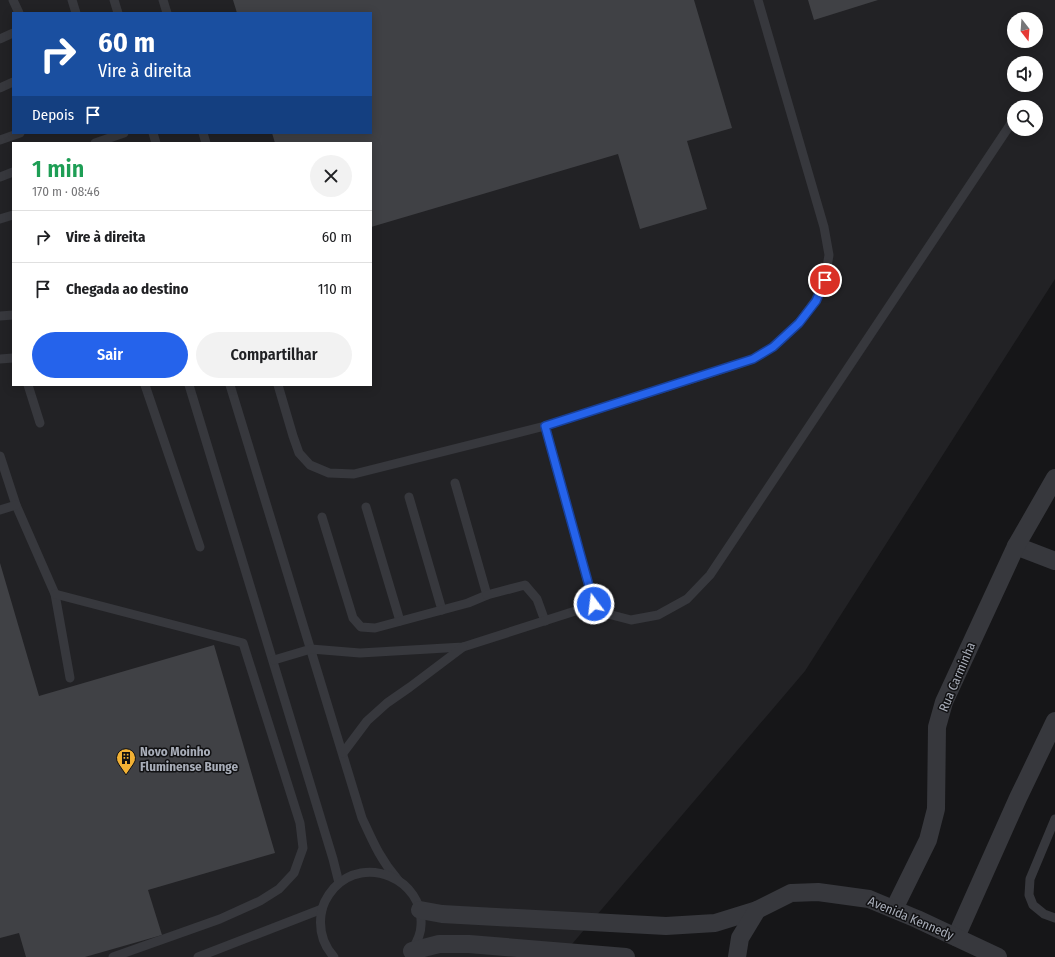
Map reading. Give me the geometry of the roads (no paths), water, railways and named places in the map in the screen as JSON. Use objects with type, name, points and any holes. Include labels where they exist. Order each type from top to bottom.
[{"type":"street","name":"Rua Carminha","points":[[894,909],[928,840],[936,809],[937,726],[944,702],[1016,546],[1055,478]]},
{"type":"street","points":[[1016,546],[1055,562]]},
{"type":"street","points":[[956,937],[1018,798],[1055,720]]},
{"type":"street","name":"Avenida Kennedy","points":[[420,910],[442,914],[666,926],[715,923],[757,910],[791,893],[818,892],[869,899],[998,957]]},
{"type":"street","points":[[737,957],[740,938],[757,910]]},
{"type":"street","points":[[409,954],[439,944],[469,944],[626,957]]},
{"type":"lane","points":[[13,0],[19,12]]},
{"type":"lane","points":[[72,0],[76,12]]},
{"type":"lane","points":[[114,0],[118,12]]},
{"type":"lane","points":[[163,0],[167,12]]},
{"type":"lane","points":[[278,386],[299,453],[310,465],[329,473],[354,474],[545,426],[753,359],[778,343],[799,323],[816,301],[825,280],[829,255],[824,227],[758,0]]},
{"type":"lane","points":[[0,40],[12,34]]},
{"type":"lane","points":[[0,88],[12,82]]},
{"type":"lane","points":[[545,426],[594,604],[608,614],[631,620],[658,615],[687,599],[710,575],[1007,130]]},
{"type":"lane","points":[[0,140],[17,134]]},
{"type":"lane","points":[[99,142],[114,138]]},
{"type":"lane","points":[[0,177],[12,172]]},
{"type":"lane","points":[[0,219],[12,214]]},
{"type":"lane","points":[[0,316],[12,315]]},
{"type":"lane","points":[[0,359],[12,358]]},
{"type":"lane","points":[[28,386],[40,423]]},
{"type":"lane","points":[[145,386],[200,547]]},
{"type":"lane","points":[[189,386],[274,660],[339,883]]},
{"type":"lane","points":[[230,386],[362,818],[375,847],[385,864],[398,880],[412,893],[420,910],[421,924],[418,939],[409,954]]},
{"type":"lane","points":[[0,456],[16,505],[55,594],[70,678]]},
{"type":"lane","points":[[455,483],[487,595]]},
{"type":"lane","points":[[408,497],[442,610]]},
{"type":"lane","points":[[0,510],[16,505]]},
{"type":"lane","points":[[366,507],[400,621]]},
{"type":"lane","points":[[322,517],[353,618],[361,627],[375,628],[468,603],[487,595],[525,584],[537,599],[545,621]]},
{"type":"lane","points":[[55,594],[243,643],[300,823],[303,848],[294,873],[280,888],[260,901],[220,918],[113,957]]},
{"type":"lane","points":[[274,660],[311,649],[360,653],[464,647],[594,604]]},
{"type":"lane","points":[[342,753],[367,721],[387,703],[464,647]]},
{"type":"lane","points":[[1055,819],[1030,879],[1029,895],[1034,905],[1044,914],[1055,918]]},
{"type":"lane","points":[[334,957],[324,942],[320,925],[322,909],[328,894],[339,883],[353,875],[368,872],[384,874],[398,880]]},
{"type":"lane","points":[[198,957],[322,909]]},
{"type":"place","name":"Novo Moinho Fluminense Bunge","points":[[126,775]]}]
